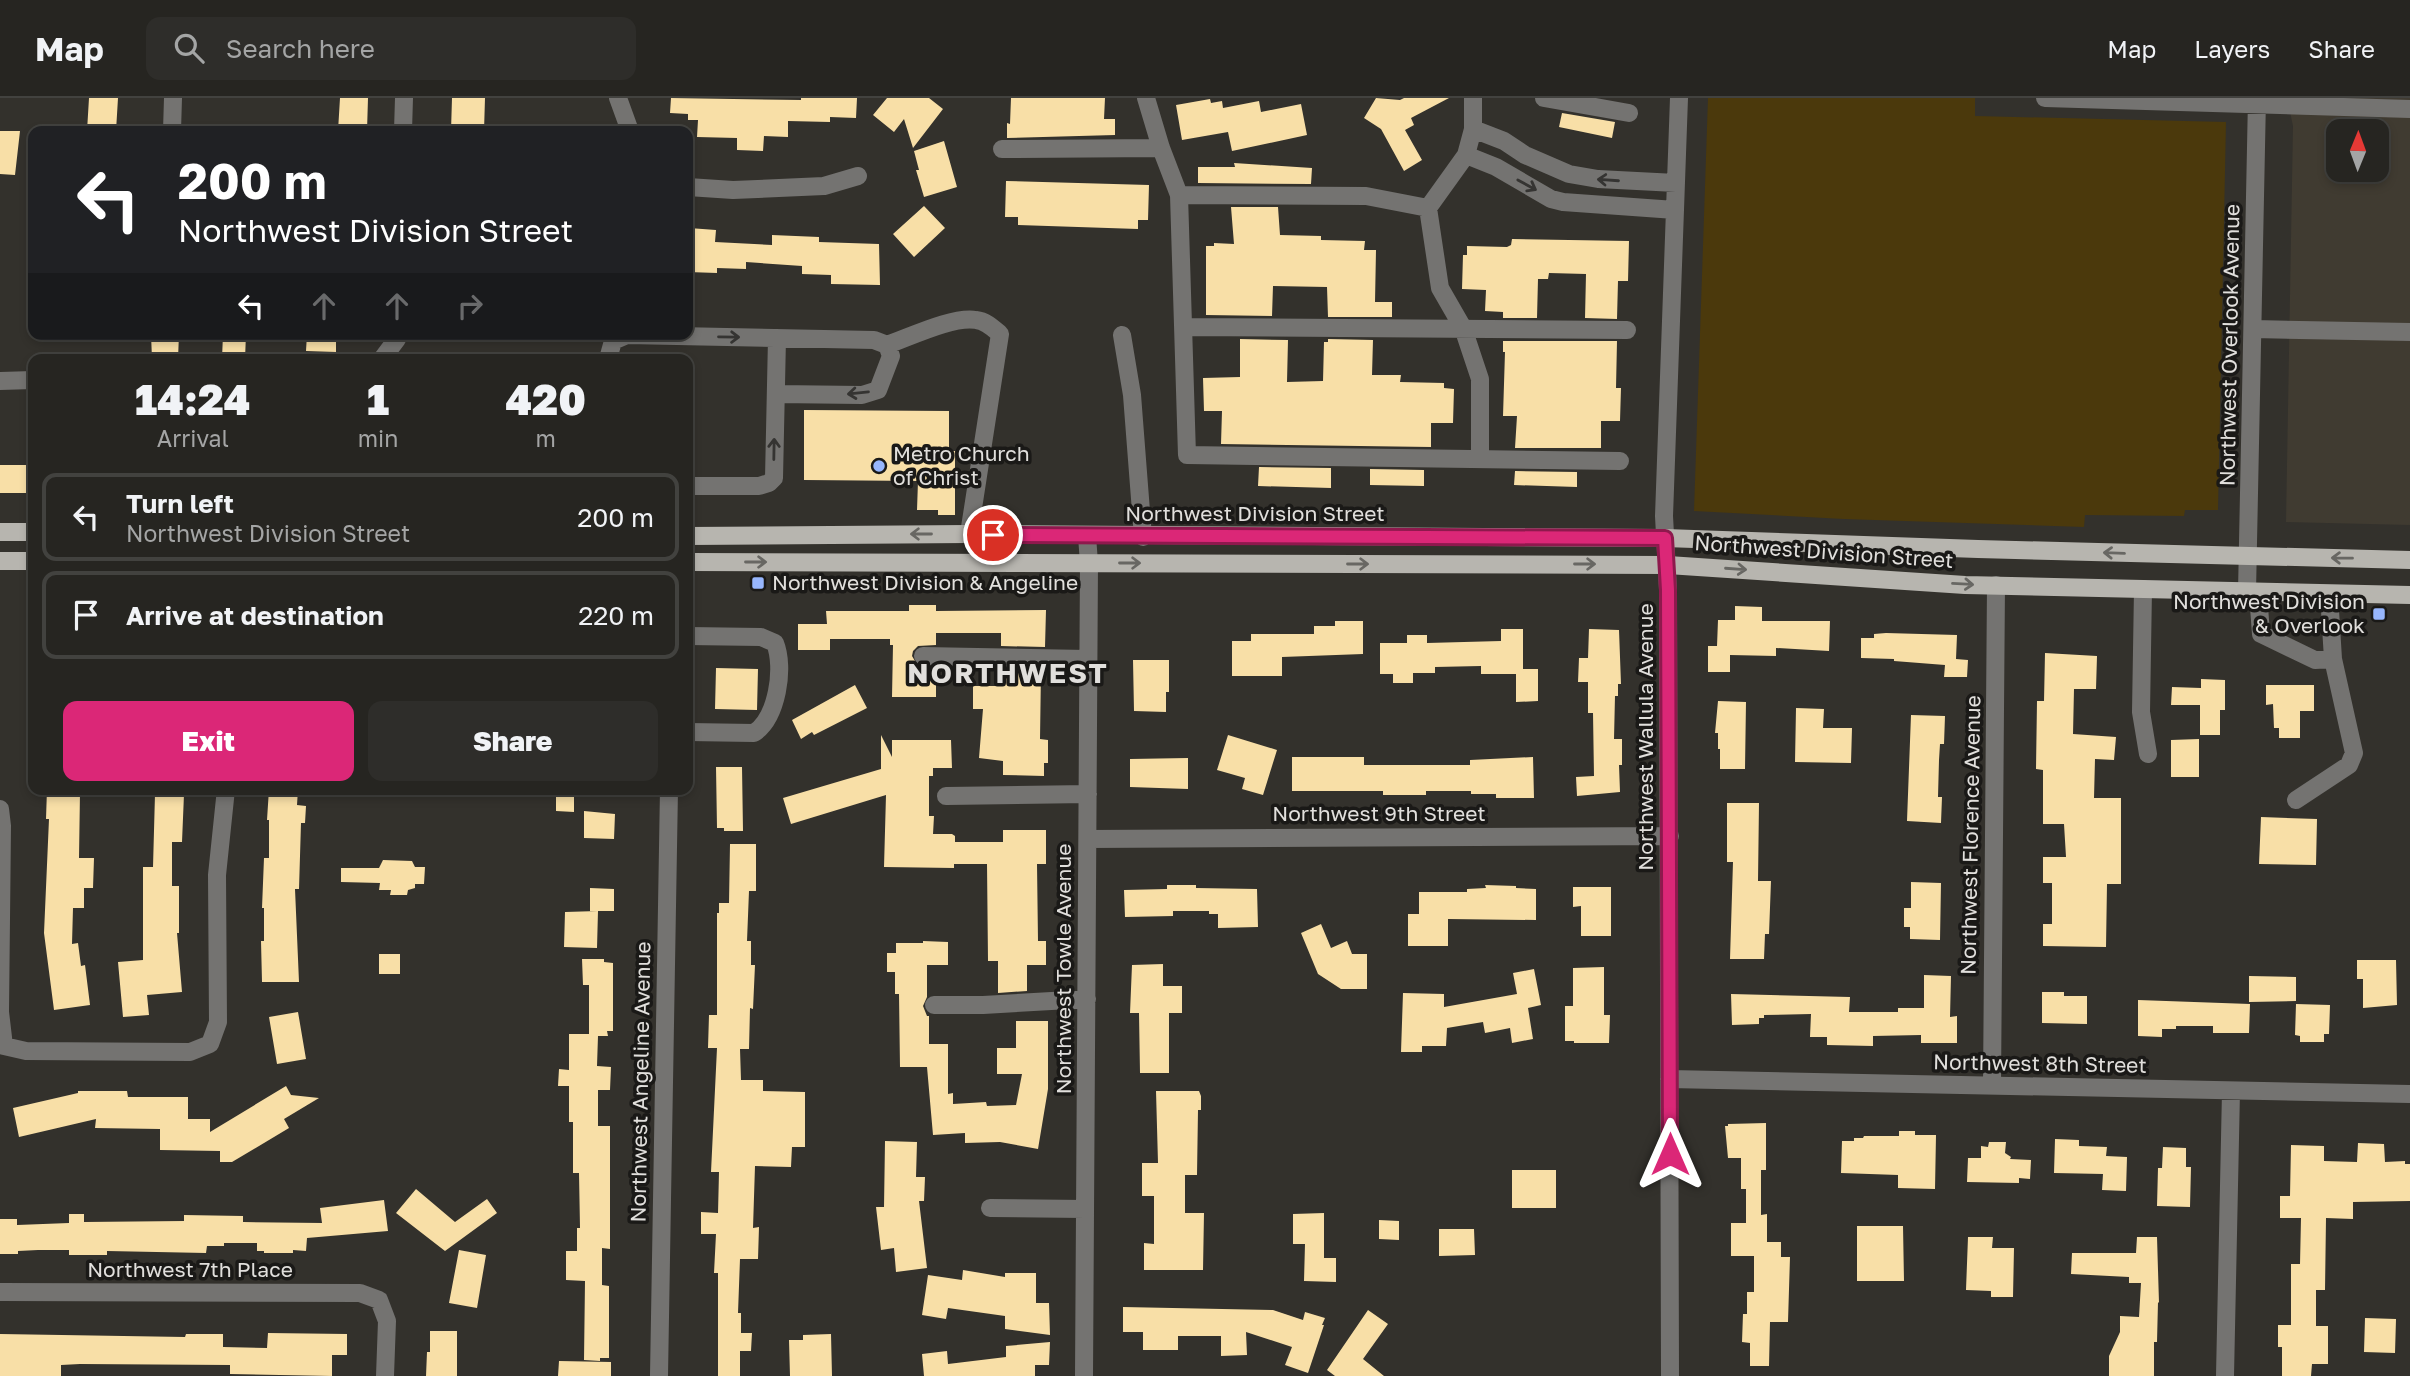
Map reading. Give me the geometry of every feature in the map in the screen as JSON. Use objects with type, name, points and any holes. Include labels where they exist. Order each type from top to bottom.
[{"type":"main road","points":[[0,532],[28,532]]},
{"type":"main road","name":"Northwest Division Street","points":[[693,536],[969,534],[1665,538],[2410,560]]},
{"type":"main road","points":[[0,561],[28,561]]},
{"type":"main road","name":"Northwest Division Street","points":[[693,562],[1668,565],[1996,585],[2410,595]]},
{"type":"street","points":[[172,126],[173,98]]},
{"type":"street","points":[[403,126],[404,98]]},
{"type":"street","points":[[618,98],[628,126]]},
{"type":"street","points":[[1146,98],[1179,195],[1187,455],[1620,461]]},
{"type":"street","points":[[1473,98],[1473,129],[1466,155],[1428,208],[1440,288],[1463,328],[1480,379],[1480,459]]},
{"type":"street","points":[[1544,98],[1629,113]]},
{"type":"street","name":"Northwest Wallula Avenue","points":[[1670,1376],[1670,836],[1668,565],[1665,538],[1679,98]]},
{"type":"street","points":[[2045,98],[2257,102],[2410,109]]},
{"type":"street","name":"Northwest Overlook Avenue","points":[[2257,102],[2248,556],[2252,592],[2261,634],[2315,660],[2333,659]]},
{"type":"street","points":[[1473,129],[1504,141],[1534,159],[1569,174],[1598,179],[1676,183]]},
{"type":"street","points":[[1002,149],[1161,148]]},
{"type":"street","points":[[1466,155],[1496,167],[1551,199],[1675,210]]},
{"type":"street","points":[[693,187],[733,190],[824,186],[858,176]]},
{"type":"street","points":[[1179,195],[1366,195],[1428,208]]},
{"type":"street","points":[[693,336],[874,340],[887,345],[957,321],[976,320],[990,325],[1000,334],[969,534]]},
{"type":"street","points":[[1183,327],[1627,330]]},
{"type":"street","points":[[2253,329],[2410,332]]},
{"type":"street","points":[[1122,335],[1132,396],[1143,537]]},
{"type":"street","points":[[693,486],[759,486],[774,478],[777,338]]},
{"type":"street","points":[[776,394],[862,395],[878,390],[891,356],[887,345]]},
{"type":"street","points":[[0,381],[28,380]]},
{"type":"street","name":"Northwest Towle Avenue","points":[[1084,1376],[1087,536]]},
{"type":"street","name":"Northwest Florence Avenue","points":[[1992,1086],[1996,585]]},
{"type":"street","points":[[2143,589],[2141,712],[2148,754]]},
{"type":"street","points":[[2296,800],[2349,765],[2354,753],[2333,659],[2329,594]]},
{"type":"street","points":[[693,636],[761,637],[775,643],[778,651],[775,701],[763,727],[754,733],[693,732]]},
{"type":"street","points":[[923,656],[1088,659]]},
{"type":"street","points":[[946,796],[1088,794]]},
{"type":"street","points":[[0,809],[1,1012],[4,1046],[26,1051],[190,1052],[211,1044],[218,1022],[218,875],[225,795]]},
{"type":"street","name":"Northwest Angeline Avenue","points":[[659,1376],[669,795]]},
{"type":"street","name":"Northwest 9th Street","points":[[1088,839],[1670,836]]},
{"type":"street","points":[[934,1005],[1087,999]]},
{"type":"street","name":"Northwest 8th Street","points":[[1669,1079],[2410,1094]]},
{"type":"street","points":[[2225,1376],[2231,1091]]},
{"type":"street","points":[[990,1208],[1085,1209]]},
{"type":"street","name":"Northwest 7th Place","points":[[0,1292],[360,1293],[379,1300],[387,1321],[385,1376]]},
{"type":"shaded area","points":[[1708,98],[1975,98],[1975,116],[2226,122],[2218,510],[2185,510],[2184,516],[2085,515],[2084,527],[1694,511]]},
{"type":"shaded area","points":[[2287,98],[2410,98],[2410,525],[2286,522],[2293,126]]},
{"type":"building","points":[[89,98],[118,98],[116,126],[87,126]]},
{"type":"building","points":[[340,98],[368,98],[367,126],[338,126]]},
{"type":"building","points":[[452,98],[485,98],[484,126],[451,126]]},
{"type":"building","points":[[671,98],[857,98],[856,118],[830,117],[830,122],[788,121],[788,137],[764,136],[763,151],[737,150],[737,138],[697,137],[698,120],[688,120],[688,114],[670,113]]},
{"type":"building","points":[[887,98],[929,98],[943,109],[913,148],[904,119],[894,132],[873,115]]},
{"type":"building","points":[[1011,98],[1105,98],[1104,119],[1115,119],[1115,135],[1007,138]]},
{"type":"building","points":[[1376,98],[1449,98],[1411,118],[1414,125],[1405,130],[1422,160],[1404,171],[1381,129],[1364,118]]},
{"type":"building","points":[[1210,99],[1211,103],[1222,101],[1223,108],[1259,101],[1261,112],[1301,104],[1307,135],[1232,151],[1228,132],[1182,140],[1176,105]]},
{"type":"building","points":[[1562,113],[1615,122],[1612,138],[1559,127]]},
{"type":"building","points":[[0,131],[20,131],[15,175],[0,174]]},
{"type":"building","points":[[944,141],[957,187],[924,197],[914,151]]},
{"type":"building","points":[[1234,163],[1312,168],[1311,184],[1198,183],[1198,167],[1235,167]]},
{"type":"building","points":[[1006,181],[1149,185],[1148,220],[1138,220],[1138,229],[1018,225],[1018,217],[1005,217]]},
{"type":"building","points":[[924,206],[945,228],[914,257],[893,234]]},
{"type":"building","points":[[1231,207],[1278,207],[1280,235],[1321,236],[1321,240],[1365,241],[1364,250],[1376,250],[1375,302],[1392,302],[1392,317],[1328,317],[1327,287],[1273,286],[1272,316],[1206,315],[1206,246],[1214,246],[1214,243],[1234,244]]},
{"type":"building","points":[[693,228],[716,230],[715,242],[772,245],[772,235],[819,237],[819,242],[879,244],[880,285],[831,284],[831,275],[802,274],[802,266],[746,262],[746,269],[717,268],[717,273],[693,272]]},
{"type":"building","points":[[1512,239],[1629,241],[1628,281],[1618,281],[1617,319],[1585,318],[1586,274],[1549,273],[1548,279],[1538,279],[1537,318],[1503,318],[1503,312],[1485,311],[1486,290],[1462,289],[1463,255],[1467,255],[1467,246],[1507,247],[1511,245]]},
{"type":"building","points":[[1240,339],[1288,340],[1287,382],[1323,381],[1324,342],[1328,342],[1328,339],[1373,340],[1372,375],[1401,375],[1400,382],[1444,383],[1444,388],[1454,389],[1453,423],[1431,423],[1431,447],[1221,444],[1222,411],[1204,411],[1203,378],[1240,377]]},
{"type":"building","points":[[151,340],[179,340],[178,354],[152,354]]},
{"type":"building","points":[[223,340],[246,340],[245,354],[222,354]]},
{"type":"building","points":[[307,340],[336,340],[336,352],[306,351]]},
{"type":"building","points":[[1503,341],[1617,341],[1616,388],[1621,388],[1620,421],[1601,421],[1601,448],[1515,448],[1517,416],[1503,416]]},
{"type":"building","name":"Metro Church of Christ","points":[[804,410],[949,411],[949,451],[955,451],[955,515],[938,515],[938,510],[917,510],[918,481],[804,480]]},
{"type":"building","points":[[0,465],[28,465],[28,493],[0,493]]},
{"type":"building","points":[[1259,467],[1331,468],[1331,488],[1258,486]]},
{"type":"building","points":[[1370,469],[1424,470],[1424,486],[1370,485]]},
{"type":"building","points":[[1515,471],[1577,472],[1577,487],[1514,485]]},
{"type":"building","points":[[909,605],[936,605],[936,611],[1046,610],[1045,647],[1001,646],[1001,633],[936,633],[936,645],[918,646],[912,656],[918,666],[936,668],[936,697],[892,697],[893,645],[890,645],[890,639],[830,639],[830,650],[798,650],[798,624],[827,624],[826,611],[909,611]]},
{"type":"building","points":[[1735,606],[1762,607],[1762,621],[1830,621],[1829,651],[1776,648],[1776,656],[1730,655],[1730,672],[1708,672],[1708,646],[1717,646],[1718,620],[1735,620]]},
{"type":"building","points":[[1335,621],[1363,621],[1363,654],[1282,657],[1282,676],[1232,676],[1232,641],[1251,641],[1251,634],[1314,634],[1314,626],[1335,626]]},
{"type":"building","points":[[1501,629],[1523,629],[1523,669],[1538,669],[1538,701],[1516,702],[1516,674],[1481,674],[1481,666],[1435,667],[1435,673],[1413,673],[1413,683],[1393,683],[1393,674],[1380,674],[1380,643],[1407,643],[1407,635],[1427,635],[1427,643],[1501,641]]},
{"type":"building","points":[[1589,629],[1619,630],[1621,684],[1618,684],[1618,696],[1615,696],[1614,739],[1622,739],[1622,765],[1619,765],[1620,792],[1577,796],[1576,777],[1594,776],[1593,713],[1588,713],[1588,682],[1578,682],[1579,658],[1588,658]]},
{"type":"building","points":[[1874,634],[1957,635],[1956,659],[1968,660],[1967,677],[1944,677],[1945,665],[1861,658],[1861,638],[1874,638]]},
{"type":"building","points":[[2045,653],[2097,656],[2096,689],[2074,689],[2073,734],[2116,737],[2114,760],[2095,759],[2094,798],[2121,798],[2121,884],[2107,884],[2106,947],[2043,946],[2043,924],[2052,924],[2052,883],[2043,883],[2043,857],[2066,857],[2064,824],[2043,824],[2043,770],[2036,769],[2037,701],[2044,701]]},
{"type":"building","points":[[1133,660],[1169,660],[1166,712],[1134,711]]},
{"type":"building","points":[[716,668],[758,669],[757,710],[715,709]]},
{"type":"building","points":[[1000,669],[1041,670],[1040,739],[1048,740],[1048,763],[1044,763],[1044,776],[1003,775],[1003,761],[979,758],[983,709],[973,709],[973,686],[996,686],[997,672],[1000,672]]},
{"type":"building","points":[[2201,679],[2225,680],[2225,710],[2220,710],[2220,735],[2200,735],[2200,705],[2171,705],[2172,687],[2201,688]]},
{"type":"building","points":[[855,685],[867,708],[801,739],[792,720]]},
{"type":"building","points":[[2266,685],[2314,685],[2314,711],[2300,711],[2300,738],[2279,738],[2279,728],[2274,728],[2273,704],[2266,705]]},
{"type":"building","points":[[1718,701],[1746,702],[1745,769],[1720,769],[1718,733],[1715,733]]},
{"type":"building","points":[[1796,708],[1824,709],[1823,728],[1852,728],[1851,763],[1795,762]]},
{"type":"building","points":[[1911,715],[1945,716],[1944,744],[1940,744],[1939,760],[1938,797],[1942,797],[1941,823],[1907,821]]},
{"type":"building","points":[[881,735],[892,757],[892,740],[951,740],[952,768],[933,768],[933,776],[929,776],[929,816],[934,816],[933,834],[952,834],[955,836],[955,842],[1003,842],[1003,830],[1046,830],[1046,864],[1037,864],[1038,941],[1046,941],[1046,965],[1027,965],[1027,991],[998,993],[998,961],[988,961],[987,864],[954,864],[954,868],[884,867],[886,795],[791,824],[783,798],[881,769]]},
{"type":"building","points":[[1228,735],[1277,750],[1263,795],[1242,789],[1245,778],[1217,770]]},
{"type":"building","points":[[2199,739],[2199,777],[2171,777],[2171,740]]},
{"type":"building","points":[[1292,757],[1364,757],[1364,765],[1470,765],[1470,760],[1533,757],[1534,798],[1496,798],[1496,794],[1471,794],[1471,791],[1383,795],[1383,791],[1292,791]]},
{"type":"building","points":[[1188,758],[1188,789],[1130,787],[1130,759]]},
{"type":"building","points":[[716,767],[742,767],[743,831],[724,831],[724,828],[717,828]]},
{"type":"building","points":[[47,795],[80,795],[79,858],[94,858],[93,888],[84,888],[84,908],[73,908],[72,944],[78,943],[81,966],[85,965],[90,1005],[54,1010],[44,933],[49,819],[46,819]]},
{"type":"building","points":[[155,795],[184,795],[182,842],[172,842],[172,886],[179,886],[177,933],[182,992],[147,995],[149,1015],[123,1017],[118,962],[143,960],[143,867],[153,867]]},
{"type":"building","points":[[269,795],[298,795],[297,805],[306,806],[305,823],[301,823],[299,889],[295,889],[299,982],[262,982],[264,858],[269,858]]},
{"type":"building","points":[[556,795],[574,795],[574,812],[556,811]]},
{"type":"building","points":[[1727,803],[1759,803],[1758,881],[1771,881],[1769,934],[1765,934],[1764,959],[1730,959],[1733,862],[1727,862]]},
{"type":"building","points":[[584,811],[615,814],[614,839],[584,838]]},
{"type":"building","points":[[2261,817],[2317,819],[2316,865],[2259,864]]},
{"type":"building","points":[[730,844],[756,844],[756,891],[749,891],[747,941],[751,941],[751,965],[755,965],[753,1009],[750,1008],[749,1049],[740,1049],[741,1080],[763,1080],[763,1091],[805,1092],[805,1147],[792,1147],[791,1167],[755,1166],[753,1228],[759,1227],[758,1259],[740,1259],[738,1313],[741,1313],[741,1333],[752,1333],[751,1351],[740,1351],[740,1376],[718,1376],[718,1273],[714,1273],[716,1234],[701,1234],[701,1212],[718,1213],[719,1172],[711,1172],[717,1048],[708,1048],[709,1015],[717,1015],[717,913],[719,903],[729,903]]},
{"type":"building","points":[[383,860],[412,861],[415,867],[425,867],[424,884],[415,884],[415,888],[408,890],[407,895],[390,895],[391,890],[379,890],[380,883],[341,882],[341,868],[379,868]]},
{"type":"building","points":[[1911,882],[1941,883],[1940,940],[1910,939],[1910,927],[1904,927],[1904,908],[1911,908]]},
{"type":"building","points":[[1167,885],[1257,889],[1258,927],[1218,928],[1218,914],[1209,914],[1209,911],[1173,911],[1173,916],[1125,917],[1124,890],[1167,889]]},
{"type":"building","points":[[1485,885],[1536,889],[1536,920],[1448,919],[1448,946],[1408,946],[1408,914],[1419,914],[1419,892],[1467,892],[1467,889],[1486,888]]},
{"type":"building","points":[[1573,887],[1611,887],[1611,936],[1581,936],[1581,906],[1573,907]]},
{"type":"building","points":[[590,888],[614,889],[614,911],[590,911]]},
{"type":"building","points":[[598,911],[597,948],[564,947],[565,912]]},
{"type":"building","points":[[1321,924],[1331,948],[1347,941],[1352,954],[1367,954],[1367,989],[1341,989],[1318,974],[1301,933]]},
{"type":"building","points":[[948,942],[948,965],[927,965],[927,997],[923,1006],[929,1016],[929,1044],[948,1044],[948,1094],[953,1093],[953,1104],[986,1102],[987,1106],[1016,1105],[1022,1074],[997,1074],[997,1048],[1016,1048],[1016,1021],[1048,1021],[1048,1089],[1038,1149],[1000,1142],[965,1143],[965,1133],[933,1135],[927,1067],[900,1067],[899,994],[895,994],[895,972],[887,972],[887,953],[896,953],[896,943]]},
{"type":"building","points":[[379,954],[400,954],[400,974],[379,974]]},
{"type":"building","points":[[582,959],[604,959],[604,962],[613,963],[613,1031],[607,1031],[608,1036],[598,1036],[597,1066],[611,1067],[610,1090],[598,1090],[598,1126],[610,1126],[610,1249],[602,1248],[602,1285],[609,1286],[609,1358],[600,1358],[600,1361],[584,1360],[585,1281],[566,1280],[566,1251],[577,1251],[577,1228],[580,1228],[579,1173],[573,1173],[573,1122],[569,1122],[569,1086],[558,1086],[559,1069],[569,1070],[569,1034],[589,1034],[589,985],[583,985]]},
{"type":"building","points":[[2357,960],[2396,960],[2397,1005],[2363,1008],[2363,979],[2357,979]]},
{"type":"building","points":[[1163,964],[1163,986],[1182,986],[1182,1013],[1169,1013],[1169,1073],[1140,1073],[1139,1013],[1130,1013],[1132,965]]},
{"type":"building","points":[[1604,967],[1604,1015],[1610,1015],[1609,1043],[1565,1041],[1565,1006],[1573,1006],[1573,968]]},
{"type":"building","points":[[1534,969],[1541,1005],[1528,1008],[1533,1039],[1512,1043],[1510,1028],[1485,1033],[1483,1022],[1447,1028],[1446,1046],[1422,1046],[1422,1052],[1401,1052],[1403,993],[1444,994],[1444,1007],[1517,994],[1513,973]]},
{"type":"building","points":[[1924,975],[1951,976],[1950,1017],[1957,1016],[1957,1043],[1921,1043],[1921,1035],[1873,1036],[1873,1046],[1827,1045],[1827,1037],[1810,1037],[1811,1014],[1764,1015],[1764,1018],[1759,1018],[1759,1024],[1732,1025],[1731,994],[1850,997],[1849,1012],[1898,1012],[1898,1008],[1924,1008]]},
{"type":"building","points":[[2249,976],[2296,977],[2296,1001],[2249,1002]]},
{"type":"building","points":[[2042,992],[2087,996],[2087,1024],[2042,1023]]},
{"type":"building","points":[[2138,1000],[2250,1004],[2249,1033],[2213,1033],[2213,1026],[2176,1026],[2176,1029],[2162,1029],[2162,1037],[2138,1036]]},
{"type":"building","points":[[2296,1004],[2330,1005],[2329,1034],[2324,1034],[2324,1042],[2300,1042],[2300,1036],[2295,1035]]},
{"type":"building","points":[[298,1012],[306,1059],[277,1064],[269,1017]]},
{"type":"building","points":[[286,1086],[291,1095],[319,1098],[284,1119],[289,1128],[232,1162],[220,1162],[220,1151],[160,1150],[160,1129],[95,1128],[96,1119],[19,1137],[13,1108],[78,1091],[127,1091],[128,1097],[188,1097],[188,1119],[210,1119],[210,1132]]},
{"type":"building","points":[[1156,1091],[1199,1091],[1201,1096],[1201,1110],[1198,1110],[1197,1175],[1185,1175],[1185,1213],[1204,1213],[1203,1270],[1144,1270],[1144,1243],[1154,1244],[1154,1196],[1142,1196],[1142,1163],[1158,1163]]},
{"type":"building","points":[[1766,1123],[1766,1170],[1761,1170],[1761,1215],[1767,1214],[1767,1242],[1781,1242],[1781,1257],[1790,1257],[1788,1322],[1770,1322],[1769,1366],[1750,1366],[1750,1343],[1742,1342],[1743,1314],[1747,1314],[1747,1292],[1754,1292],[1754,1256],[1731,1256],[1731,1223],[1746,1223],[1746,1189],[1741,1189],[1741,1158],[1728,1158],[1725,1126]]},
{"type":"building","points":[[1899,1131],[1915,1131],[1915,1135],[1936,1135],[1935,1189],[1898,1188],[1898,1175],[1841,1173],[1842,1141],[1854,1141],[1854,1138],[1864,1136],[1899,1136]]},
{"type":"building","points":[[2055,1139],[2079,1140],[2079,1146],[2107,1147],[2106,1156],[2127,1157],[2126,1191],[2102,1190],[2103,1174],[2054,1173]]},
{"type":"building","points":[[885,1141],[917,1142],[916,1177],[925,1177],[924,1201],[919,1201],[927,1268],[896,1272],[894,1248],[881,1250],[876,1207],[884,1207]]},
{"type":"building","points":[[1989,1142],[2006,1142],[2005,1153],[2010,1159],[2031,1160],[2030,1179],[2019,1178],[2019,1183],[1967,1182],[1968,1158],[1981,1158],[1981,1146],[1988,1147]]},
{"type":"building","points":[[2358,1143],[2384,1144],[2385,1162],[2405,1161],[2405,1164],[2410,1164],[2410,1201],[2353,1202],[2353,1219],[2326,1218],[2325,1290],[2316,1290],[2316,1326],[2328,1326],[2328,1364],[2312,1364],[2311,1376],[2282,1376],[2282,1347],[2278,1347],[2278,1325],[2291,1325],[2291,1264],[2300,1264],[2301,1218],[2280,1218],[2280,1196],[2290,1196],[2291,1145],[2324,1146],[2324,1161],[2357,1162]]},
{"type":"building","points":[[2163,1147],[2186,1148],[2186,1167],[2191,1167],[2190,1207],[2157,1206],[2158,1168],[2162,1168]]},
{"type":"building","points":[[1512,1170],[1556,1170],[1556,1208],[1512,1208]]},
{"type":"building","points":[[416,1189],[455,1222],[487,1199],[497,1213],[445,1251],[396,1213]]},
{"type":"building","points":[[384,1200],[388,1231],[307,1238],[306,1251],[293,1250],[293,1253],[264,1253],[257,1251],[257,1243],[224,1243],[224,1246],[207,1246],[206,1253],[107,1251],[107,1255],[69,1255],[69,1250],[38,1250],[0,1254],[0,1219],[17,1219],[17,1225],[69,1223],[69,1214],[84,1214],[84,1222],[184,1221],[184,1215],[243,1216],[243,1222],[322,1223],[320,1208]]},
{"type":"building","points":[[1324,1213],[1324,1258],[1336,1258],[1336,1282],[1304,1281],[1305,1244],[1293,1244],[1293,1214]]},
{"type":"building","points":[[1379,1220],[1399,1221],[1399,1240],[1379,1239]]},
{"type":"building","points":[[1857,1226],[1903,1226],[1904,1281],[1857,1281]]},
{"type":"building","points":[[1439,1229],[1474,1229],[1475,1255],[1439,1256]]},
{"type":"building","points":[[1968,1237],[1993,1237],[1992,1248],[2014,1248],[2013,1297],[1991,1297],[1991,1291],[1966,1290]]},
{"type":"building","points":[[2137,1237],[2157,1237],[2159,1303],[2157,1342],[2154,1342],[2154,1376],[2109,1376],[2109,1356],[2120,1332],[2120,1316],[2139,1317],[2141,1283],[2129,1283],[2129,1277],[2071,1274],[2072,1253],[2136,1253]]},
{"type":"building","points":[[459,1250],[486,1255],[477,1308],[449,1303]]},
{"type":"building","points":[[963,1270],[1005,1277],[1005,1273],[1036,1273],[1036,1303],[1049,1303],[1050,1335],[1005,1329],[1005,1316],[948,1308],[946,1319],[922,1315],[928,1275],[962,1280]]},
{"type":"building","points":[[1123,1307],[1273,1310],[1303,1320],[1305,1312],[1325,1318],[1308,1373],[1285,1365],[1292,1347],[1246,1332],[1247,1355],[1221,1356],[1221,1336],[1178,1336],[1178,1350],[1143,1350],[1143,1332],[1123,1332]]},
{"type":"building","points":[[1368,1310],[1388,1324],[1363,1359],[1384,1376],[1335,1376],[1327,1370]]},
{"type":"building","points":[[2365,1318],[2396,1319],[2395,1353],[2364,1352]]},
{"type":"building","points":[[430,1331],[457,1331],[457,1376],[426,1376]]},
{"type":"building","points":[[268,1333],[347,1334],[347,1355],[332,1355],[332,1376],[230,1374],[230,1365],[80,1364],[61,1365],[61,1376],[0,1376],[0,1334],[185,1337],[186,1334],[223,1334],[223,1347],[267,1348]]},
{"type":"building","points":[[831,1334],[832,1376],[790,1376],[789,1340],[803,1340],[803,1335]]},
{"type":"building","points":[[1050,1342],[1049,1365],[1035,1365],[1035,1376],[924,1376],[922,1354],[947,1351],[948,1364],[1006,1357],[1006,1346]]},
{"type":"building","points":[[559,1361],[611,1362],[611,1376],[558,1376]]},
{"type":"place","name":"Metro Church of Christ","points":[[879,466]]},
{"type":"place","name":"Northwest Division & Angeline","points":[[758,583]]},
{"type":"place","name":"Northwest Division & Overlook","points":[[2379,614]]},
{"type":"district","name":"NORTHWEST","points":[[1008,673]]},
{"type":"route","points":[[993,535],[1665,538],[1668,565],[1670,1154]]}]
